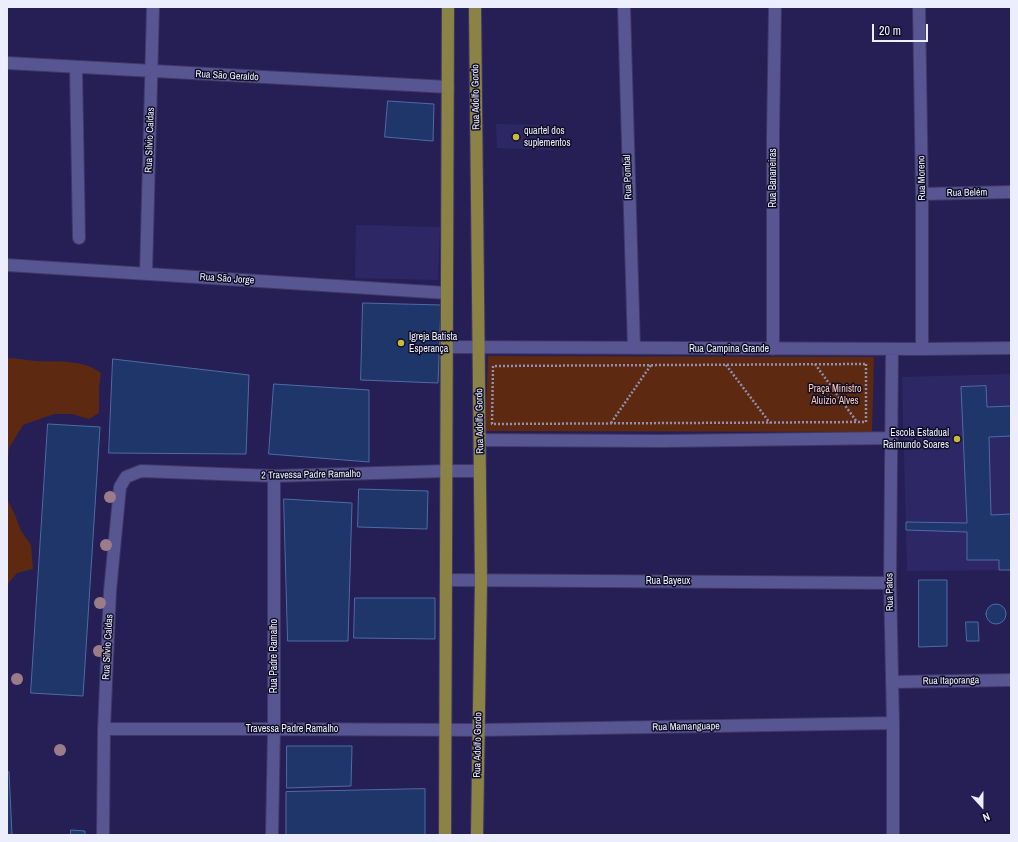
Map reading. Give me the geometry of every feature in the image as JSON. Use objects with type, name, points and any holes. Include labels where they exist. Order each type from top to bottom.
[{"type":"main road","points":[[445,835],[448,7]]},
{"type":"main road","name":"Rua Adolfo Gordo","points":[[475,7],[481,581],[477,835]]},
{"type":"street","name":"Rua Silvio Caldas","points":[[146,274],[153,7]]},
{"type":"street","name":"Rua Pombal","points":[[624,7],[634,348]]},
{"type":"street","name":"Rua Bananeiras","points":[[773,349],[773,136],[775,7]]},
{"type":"street","name":"Rua Moreno","points":[[919,7],[922,194],[922,349]]},
{"type":"street","name":"Rua São Geraldo","points":[[7,63],[76,68],[448,87]]},
{"type":"street","points":[[76,68],[79,238]]},
{"type":"street","name":"Rua Belém","points":[[922,194],[1011,192]]},
{"type":"street","name":"Rua São Jorge","points":[[7,265],[447,293]]},
{"type":"street","name":"Rua Campina Grande","points":[[447,347],[773,349],[1011,348]]},
{"type":"street","name":"Rua Patos","points":[[892,349],[890,583],[893,723],[893,835]]},
{"type":"street","points":[[480,440],[670,441],[891,438]]},
{"type":"street","name":"Rua Silvio Caldas","points":[[103,835],[104,729],[110,591],[120,487],[126,477],[141,471]]},
{"type":"street","name":"2 Travessa Padre Ramalho","points":[[141,471],[274,476],[446,471],[480,472]]},
{"type":"street","name":"Rua Padre Ramalho","points":[[272,835],[274,729],[274,476]]},
{"type":"street","name":"Rua Bayeux","points":[[446,580],[890,583]]},
{"type":"street","name":"Rua Itaporanga","points":[[892,682],[1011,680]]},
{"type":"street","name":"Rua Mamanguape","points":[[479,730],[893,723]]},
{"type":"street","name":"Travessa Padre Ramalho","points":[[104,729],[479,730]]},
{"type":"path","points":[[726,364],[770,423]]},
{"type":"path","points":[[814,364],[857,422]]},
{"type":"path","points":[[814,364],[866,364],[866,422],[492,424],[493,366],[814,364]]},
{"type":"path","points":[[610,424],[652,365]]},
{"type":"shaded area","name":"quartel dos suplementos","points":[[496,124],[550,125],[551,150],[497,148]]},
{"type":"shaded area","points":[[356,225],[440,227],[438,280],[355,278]]},
{"type":"shaded area","name":"Escola Estadual Raimundo Soares","points":[[1011,374],[1011,570],[907,571],[902,377]]},
{"type":"green space","name":"Praça Ministro Aluízio Alves","points":[[488,356],[874,357],[872,432],[486,431]]},
{"type":"green space","points":[[7,358],[78,363],[86,365],[101,373],[99,387],[99,413],[89,419],[72,414],[54,414],[23,425],[9,448],[7,467]]},
{"type":"green space","points":[[7,499],[21,531],[31,545],[33,569],[17,573],[7,585]]},
{"type":"building","points":[[388,101],[434,104],[433,141],[385,137]]},
{"type":"building","name":"Igreja Batista Esperança","points":[[363,303],[441,305],[438,383],[361,380]]},
{"type":"building","points":[[113,359],[249,375],[246,454],[109,453]]},
{"type":"building","points":[[274,384],[369,390],[369,462],[269,454]]},
{"type":"building","points":[[986,386],[987,407],[1011,406],[1011,436],[989,437],[991,515],[1011,514],[1011,570],[999,570],[999,560],[967,560],[967,532],[906,530],[906,522],[967,523],[961,387]]},
{"type":"building","points":[[48,424],[100,427],[83,696],[31,693]]},
{"type":"building","points":[[359,489],[428,491],[427,529],[358,527]]},
{"type":"building","points":[[284,499],[352,503],[348,641],[288,641]]},
{"type":"building","points":[[919,580],[947,580],[947,646],[919,647]]},
{"type":"building","points":[[355,598],[435,598],[435,639],[354,638]]},
{"type":"building","points":[[996,604],[1003,607],[1006,614],[1003,621],[996,624],[989,621],[986,614],[989,607]]},
{"type":"building","points":[[966,622],[978,622],[979,641],[967,641]]},
{"type":"building","points":[[287,746],[352,746],[351,786],[287,788]]},
{"type":"building","points":[[9,772],[12,835],[7,835],[7,773]]},
{"type":"building","points":[[425,789],[425,835],[286,835],[286,792]]},
{"type":"building","points":[[71,830],[85,831],[85,835],[71,835]]},
{"type":"place","name":"quartel dos suplementos","points":[[516,137]]},
{"type":"place","name":"Igreja Batista Esperança","points":[[401,343]]},
{"type":"place","name":"Escola Estadual Raimundo Soares","points":[[957,439]]}]
